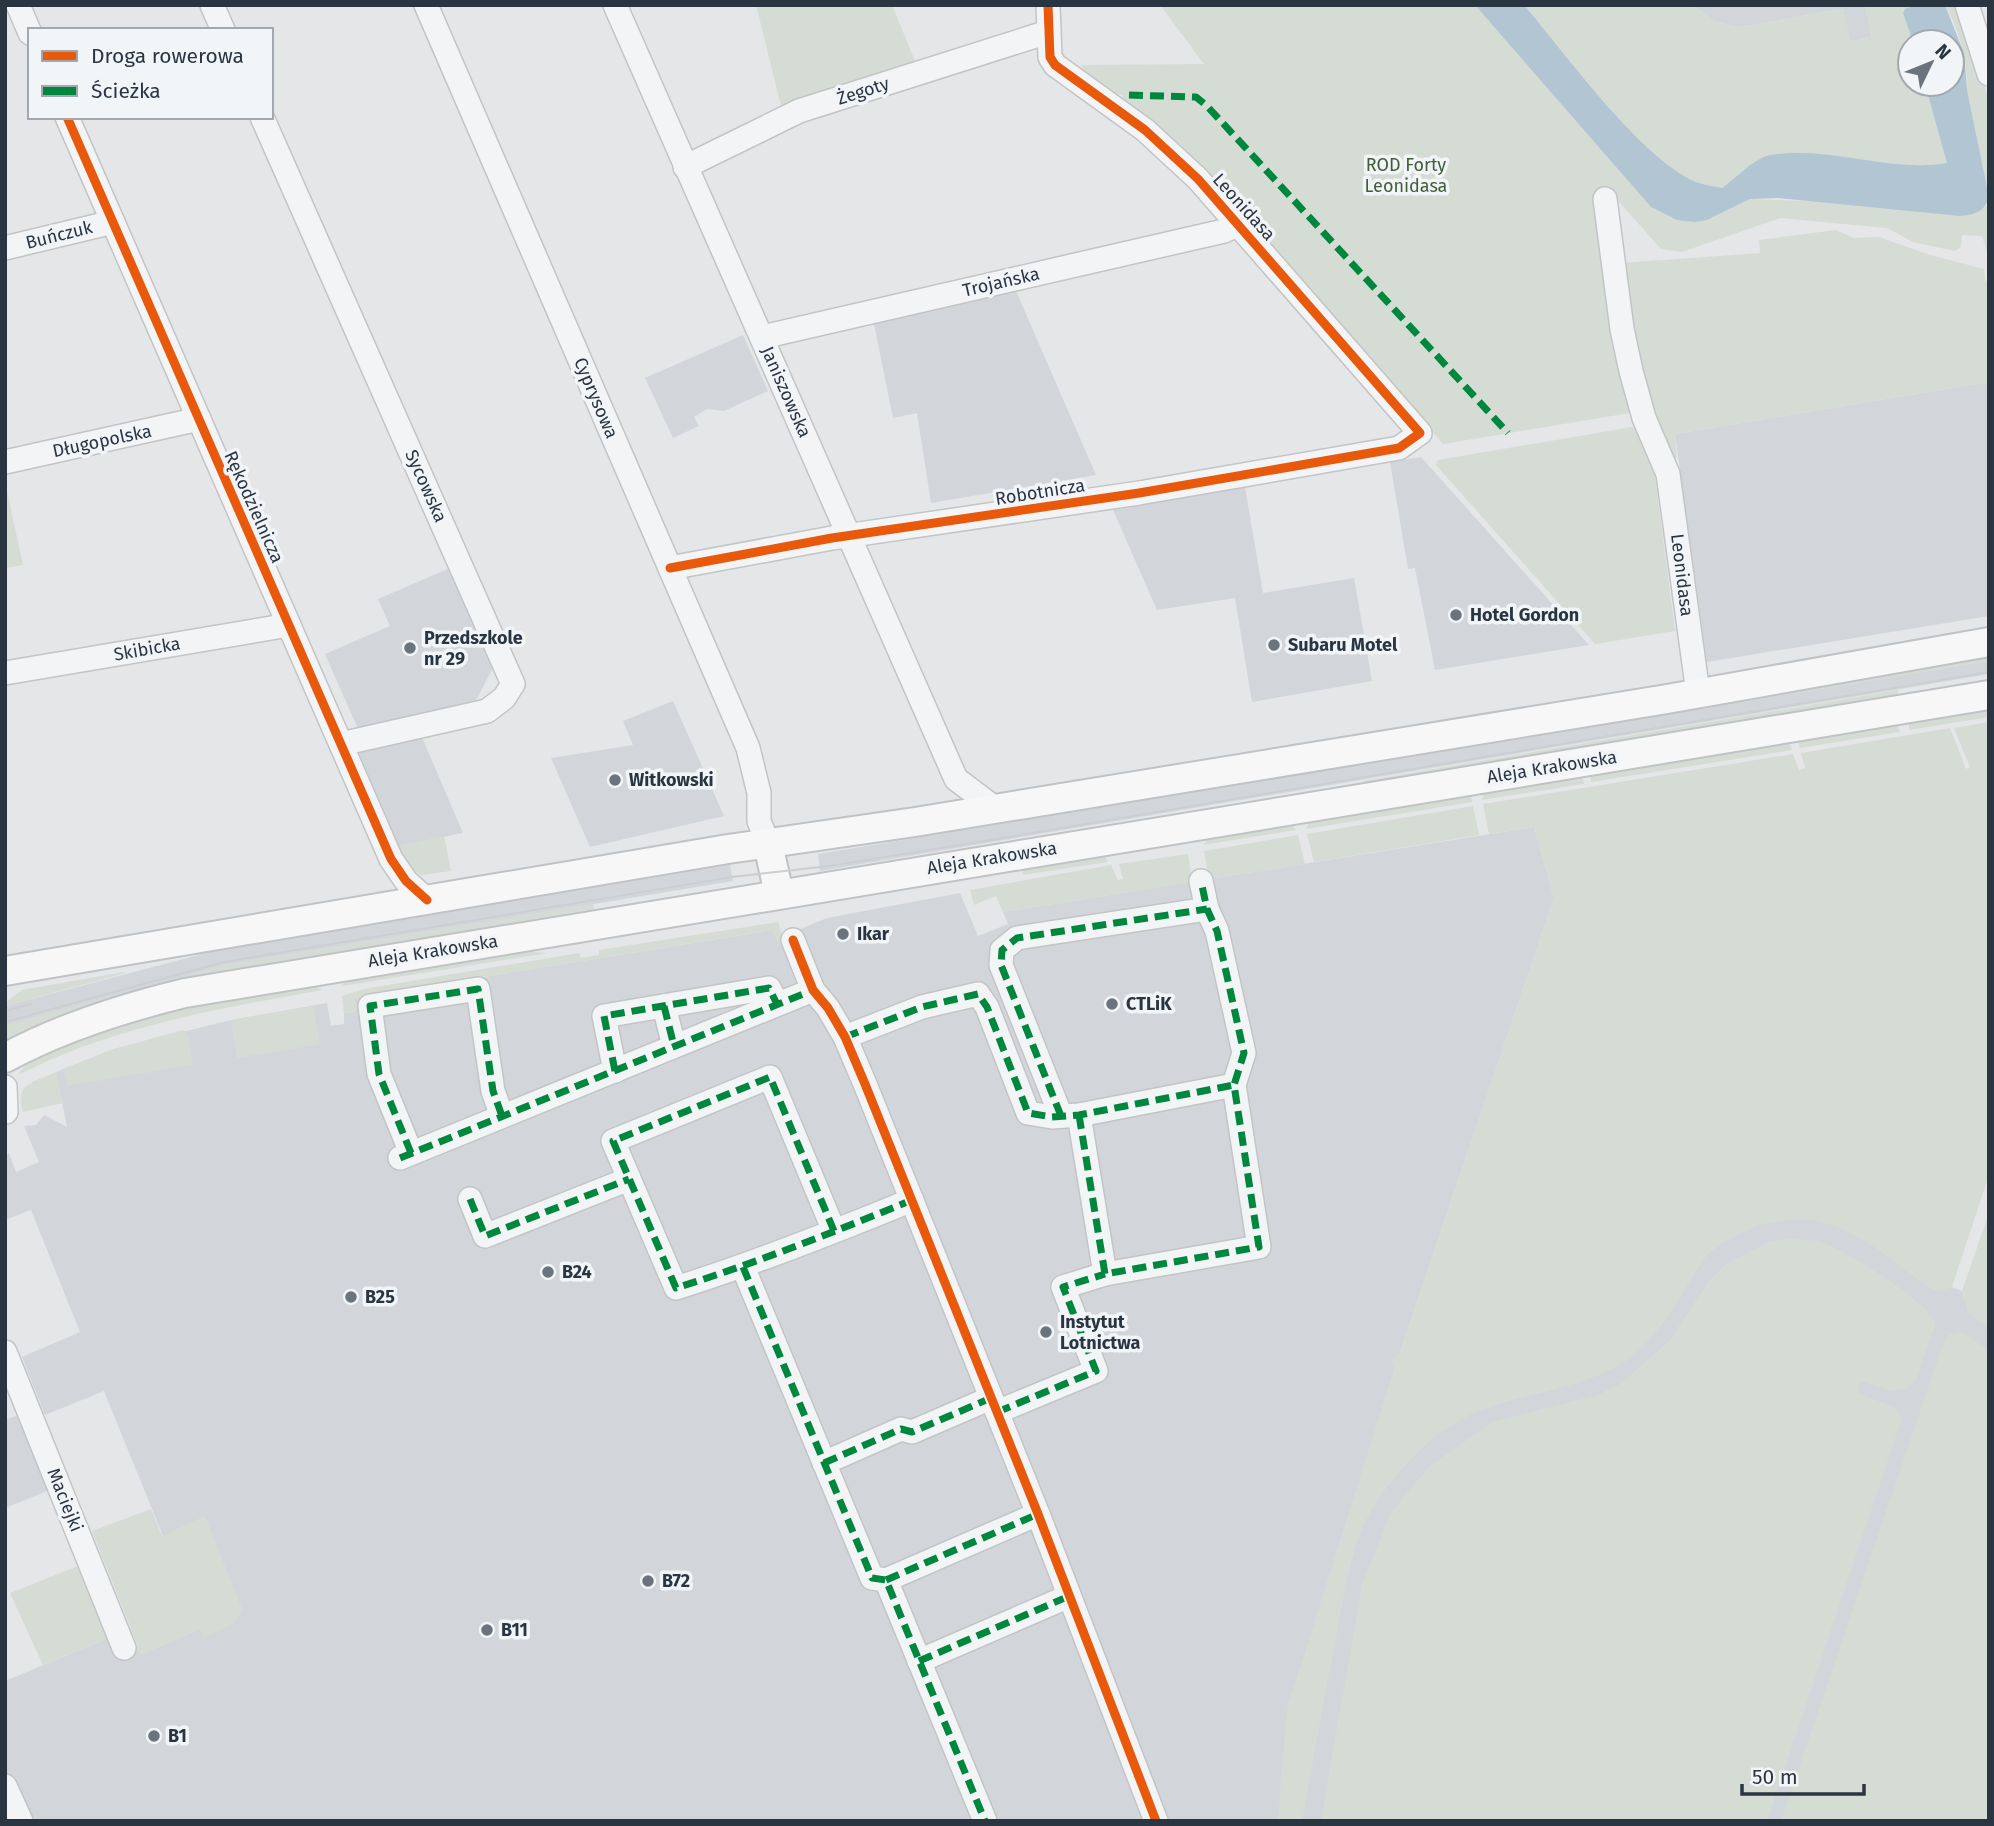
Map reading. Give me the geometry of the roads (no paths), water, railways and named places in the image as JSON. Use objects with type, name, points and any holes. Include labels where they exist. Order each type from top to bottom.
[{"type":"main road","points":[[5,971],[1698,693],[1989,642]]},
{"type":"main road","name":"Aleja Krakowska","points":[[5,1058],[72,1026],[127,1007],[185,993],[1989,695]]},
{"type":"main road","points":[[768,844],[779,894]]},
{"type":"street","points":[[5,9],[16,5],[28,29]]},
{"type":"street","points":[[212,5],[222,28]]},
{"type":"street","name":"Cyprysowa","points":[[426,5],[748,748],[759,793],[758,816],[768,844]]},
{"type":"street","name":"Janiszowska","points":[[615,5],[956,779],[996,809]]},
{"type":"street","name":"Leonidasa","points":[[1048,5],[1048,32],[1051,57],[1055,65],[1157,140],[1239,224],[1420,433],[1413,440]]},
{"type":"street","points":[[1967,5],[1989,74]]},
{"type":"street","name":"Żegoty","points":[[685,167],[799,111],[1048,32]]},
{"type":"street","name":"Rękodzielnicza","points":[[68,119],[391,859],[406,881],[427,900]]},
{"type":"street","name":"Sycowska","points":[[263,119],[513,684],[504,698],[486,710],[341,744]]},
{"type":"street","name":"Leonidasa","points":[[1605,199],[1622,329],[1644,418],[1668,474],[1698,693]]},
{"type":"street","name":"Buńczuk","points":[[5,248],[113,222]]},
{"type":"street","name":"Trojańska","points":[[762,337],[1224,231],[1239,224]]},
{"type":"street","name":"Długopolska","points":[[5,462],[199,419]]},
{"type":"street","name":"Robotnicza","points":[[670,568],[849,536],[1139,493],[1399,448],[1413,440]]},
{"type":"street","name":"Skibicka","points":[[5,673],[289,625]]},
{"type":"street","points":[[941,818],[950,804],[956,779]]},
{"type":"street","name":"Rękodzielnicza","points":[[377,909],[393,883],[391,859]]},
{"type":"street","points":[[824,1463],[901,1429],[912,1432],[1096,1371],[1063,1287],[1105,1273],[1259,1247],[1234,1085],[1244,1053],[1217,931],[1207,909],[1201,881]]},
{"type":"street","points":[[1105,1273],[1070,1116],[1001,965],[1002,950],[1017,938],[1207,909]]},
{"type":"street","points":[[793,940],[813,990],[828,1008],[845,1037],[1038,1514],[1067,1597],[1156,1821]]},
{"type":"street","points":[[615,1071],[604,1016],[769,988],[777,1004]]},
{"type":"street","points":[[502,1116],[494,1091],[478,989],[370,1006],[379,1074],[406,1156],[813,990]]},
{"type":"street","points":[[845,1037],[922,1007],[978,994],[987,1007],[1028,1113],[1070,1116],[1234,1085]]},
{"type":"street","points":[[664,1006],[674,1046]]},
{"type":"street","points":[[834,1231],[770,1077],[613,1141],[676,1288],[743,1267],[834,1231],[912,1200]]},
{"type":"street","points":[[5,1087],[6,1111],[10,1121],[5,1125]]},
{"type":"street","points":[[470,1199],[485,1236],[629,1179]]},
{"type":"street","points":[[743,1267],[872,1578],[886,1580],[1038,1514]]},
{"type":"street","name":"Maciejki","points":[[5,1352],[124,1648]]},
{"type":"street","points":[[886,1580],[985,1821]]},
{"type":"street","points":[[919,1661],[1067,1597]]},
{"type":"street","points":[[5,1786],[21,1821]]},
{"type":"water","points":[[1475,5],[1524,5],[1605,103],[1651,151],[1674,170],[1696,182],[1722,188],[1752,164],[1771,155],[1815,153],[1903,165],[1947,163],[1929,98],[1966,98],[1966,78],[1989,197],[1978,212],[1960,216],[1777,198],[1750,199],[1707,220],[1694,222],[1677,220],[1651,207]]},
{"type":"water","points":[[1916,5],[1945,5],[1954,28],[1908,28],[1903,13],[1905,9]]},
{"type":"tram line","points":[[5,1022],[224,962],[732,877],[829,866],[991,840],[1989,672]]},
{"type":"tram line","points":[[5,1011],[31,1004]]},
{"type":"place","name":"Hotel Gordon","points":[[1456,615]]},
{"type":"place","name":"Subaru Motel","points":[[1274,645]]},
{"type":"place","name":"Przedszkole nr 29","points":[[410,648]]},
{"type":"place","name":"Witkowski","points":[[615,780]]},
{"type":"place","name":"Ikar","points":[[843,934]]},
{"type":"place","name":"CTLiK","points":[[1112,1004]]},
{"type":"place","name":"B24","points":[[548,1272]]},
{"type":"place","name":"B25","points":[[351,1297]]},
{"type":"place","name":"Instytut Lotnictwa","points":[[1046,1332]]},
{"type":"place","name":"B72","points":[[648,1581]]},
{"type":"place","name":"B11","points":[[487,1630]]},
{"type":"place","name":"B1","points":[[154,1736]]},
{"type":"park label","name":"ROD Forty Leonidasa","points":[[1406,175]]}]
